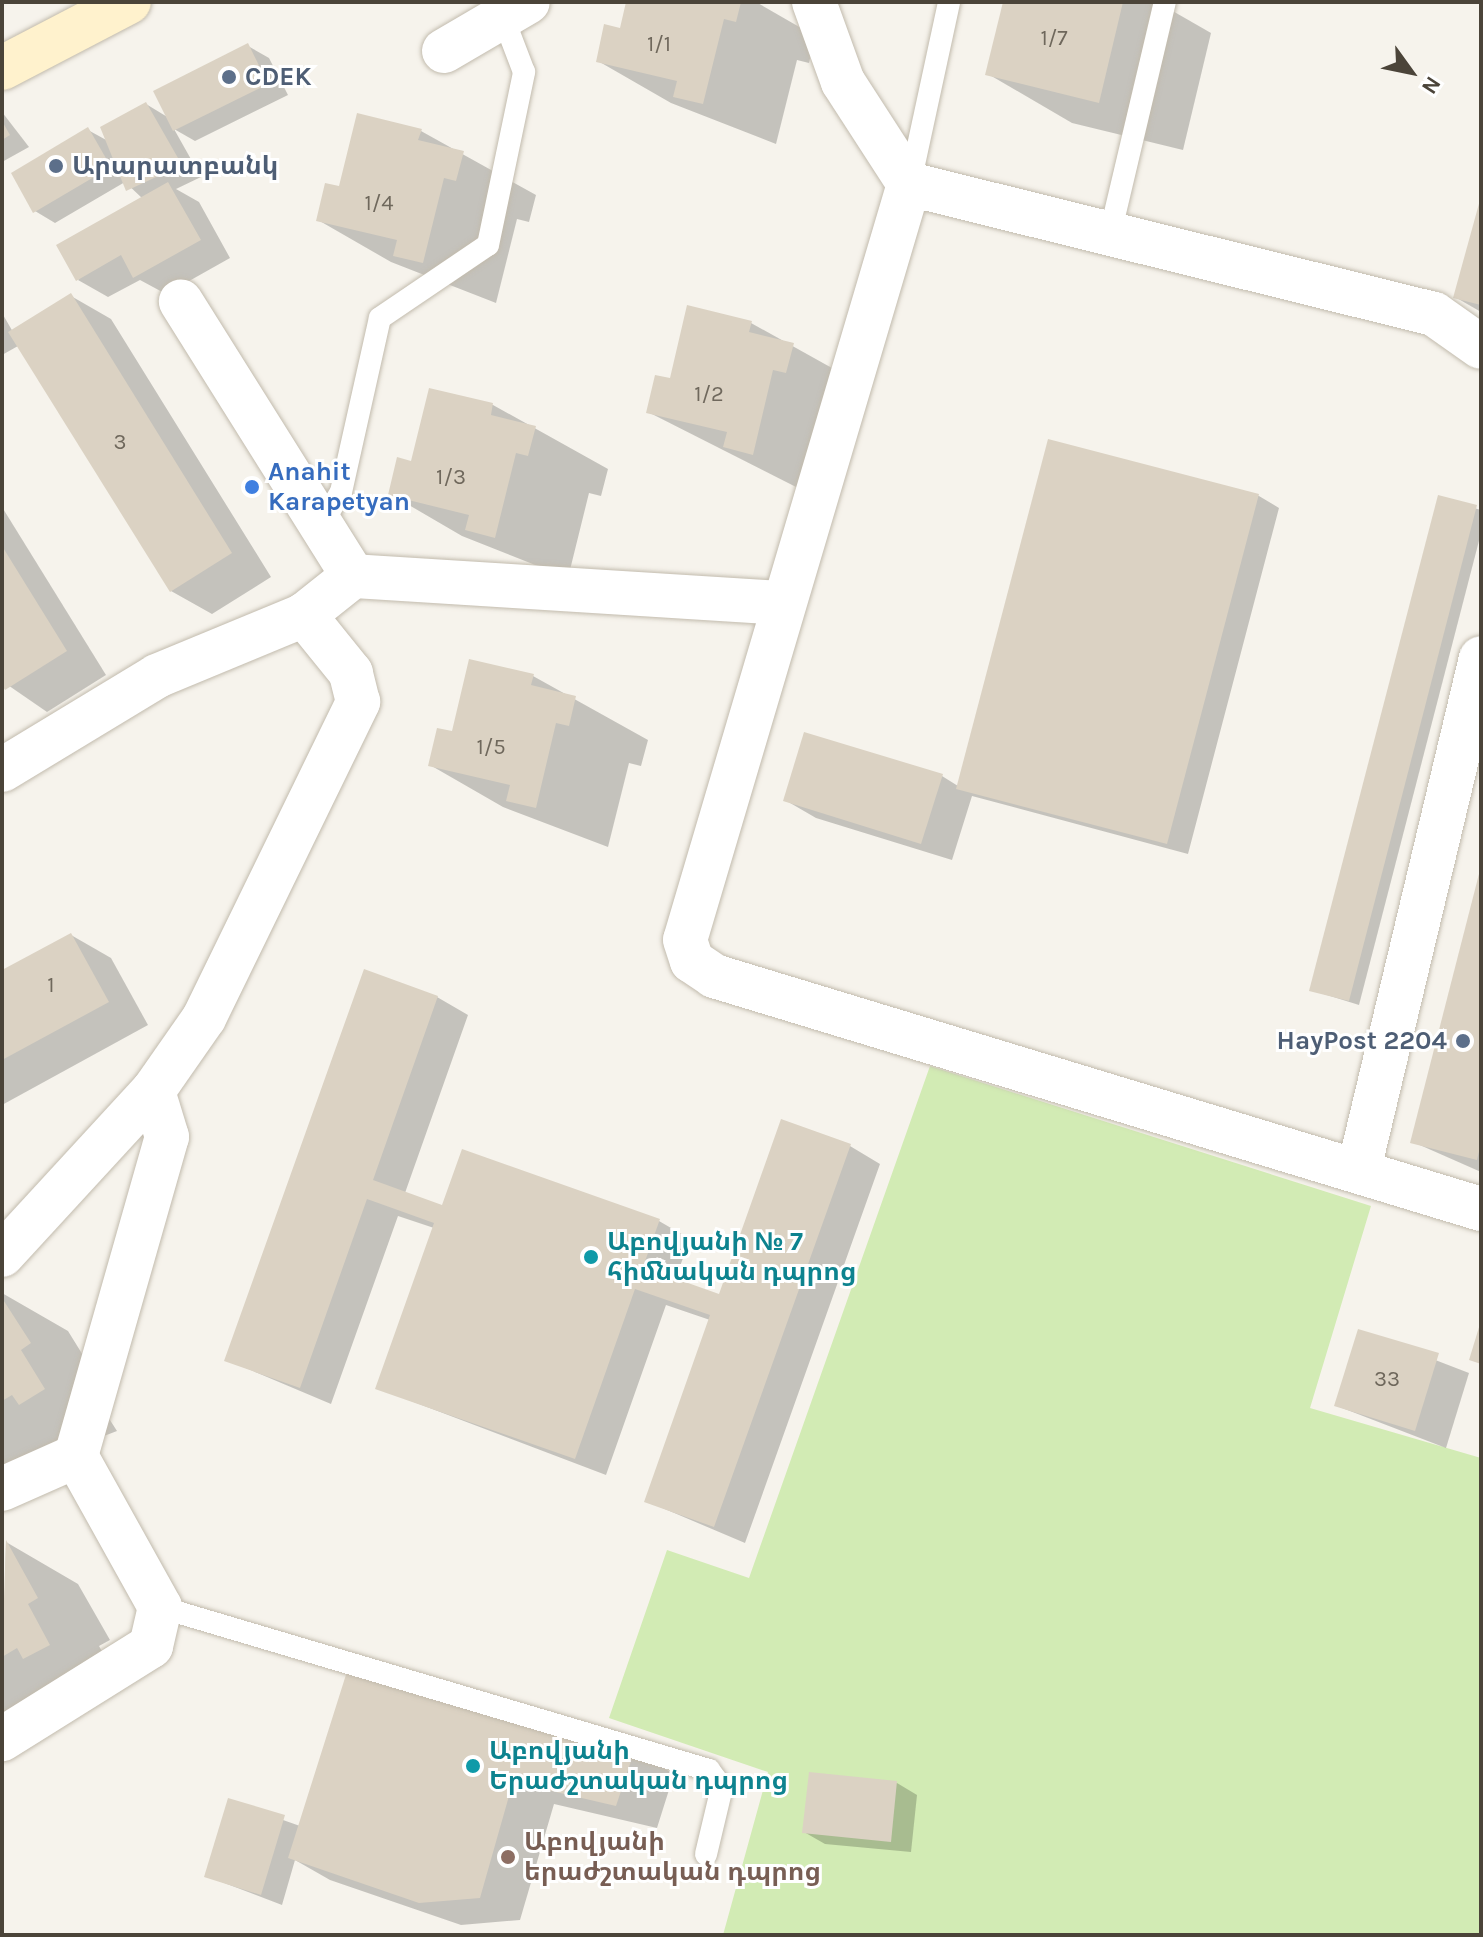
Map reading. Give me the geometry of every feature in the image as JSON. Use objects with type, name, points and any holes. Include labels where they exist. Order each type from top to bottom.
[{"type":"main road","points":[[2,68],[129,2]]},
{"type":"street","points":[[814,2],[843,82],[909,184],[1434,314],[1481,347]]},
{"type":"street","points":[[444,51],[516,9]]},
{"type":"street","points":[[909,184],[782,603],[685,940],[692,961],[714,976],[1359,1169],[1481,1209]]},
{"type":"street","points":[[181,302],[353,576]]},
{"type":"street","points":[[2,770],[157,676],[304,615],[353,576],[782,603]]},
{"type":"street","points":[[2,1255],[153,1091],[204,1018],[358,702],[351,673],[304,615]]},
{"type":"street","points":[[1359,1169],[1481,658]]},
{"type":"street","points":[[2,1739],[151,1646],[160,1607],[76,1456],[167,1137],[153,1091]]},
{"type":"street","points":[[2,1489],[76,1456]]},
{"type":"lane","points":[[909,184],[949,2]]},
{"type":"lane","points":[[1110,234],[1165,2]]},
{"type":"lane","points":[[321,525],[341,492],[380,318],[488,245],[524,72],[516,9]]},
{"type":"lane","points":[[160,1607],[709,1770],[722,1787],[706,1854]]},
{"type":"green space","points":[[930,1066],[1371,1206],[1310,1408],[1481,1458],[1481,1935],[723,1935],[768,1772],[609,1718],[667,1550],[749,1578]]},
{"type":"building","points":[[626,2],[741,2],[736,22],[724,19],[703,104],[673,97],[677,81],[596,62],[604,24],[620,28]]},
{"type":"building","points":[[1003,2],[1123,2],[1099,103],[985,75]]},
{"type":"building","points":[[248,43],[268,84],[173,131],[153,91]]},
{"type":"building","points":[[146,102],[182,165],[126,191],[100,127]]},
{"type":"building","points":[[357,113],[422,129],[418,140],[464,151],[456,181],[444,178],[423,263],[393,256],[397,240],[316,221],[325,183],[339,186]]},
{"type":"building","points":[[2,121],[10,135],[2,140]]},
{"type":"building","points":[[88,127],[111,167],[33,213],[11,173]]},
{"type":"building","points":[[168,182],[201,240],[133,278],[121,255],[76,281],[56,245]]},
{"type":"building","points":[[1481,200],[1481,305],[1453,298]]},
{"type":"building","points":[[71,293],[232,553],[170,592],[8,332]]},
{"type":"building","points":[[687,305],[752,321],[749,332],[794,343],[786,373],[773,370],[753,455],[723,447],[727,432],[646,413],[655,375],[670,378]]},
{"type":"building","points":[[429,388],[493,403],[491,415],[536,426],[528,456],[516,453],[495,538],[465,530],[469,515],[388,495],[397,457],[411,461]]},
{"type":"building","points":[[1048,439],[1259,494],[1167,844],[956,789]]},
{"type":"building","points":[[1438,495],[1477,505],[1349,1001],[1309,991]]},
{"type":"building","points":[[2,546],[67,651],[5,690],[2,685]]},
{"type":"building","points":[[469,659],[534,674],[531,685],[576,696],[569,726],[556,723],[536,808],[506,801],[510,785],[428,766],[437,728],[452,731]]},
{"type":"building","points":[[804,732],[943,774],[921,844],[783,801]]},
{"type":"building","points":[[1480,870],[1481,1143],[1477,1160],[1410,1143]]},
{"type":"building","points":[[71,933],[109,1002],[2,1060],[2,970]]},
{"type":"building","name":"Աբովյանի № 7 հիմնական դպրոց","points":[[364,969],[438,996],[373,1180],[442,1205],[462,1149],[660,1219],[643,1267],[719,1294],[781,1119],[851,1144],[714,1527],[644,1502],[710,1315],[635,1289],[575,1459],[375,1389],[434,1223],[367,1199],[300,1388],[224,1361]]},
{"type":"building","points":[[2,1298],[31,1343],[21,1350],[45,1389],[19,1405],[12,1395],[2,1401]]},
{"type":"building","points":[[1481,1324],[1481,1364],[1469,1360]]},
{"type":"building","points":[[1358,1329],[1439,1353],[1415,1431],[1334,1406]]},
{"type":"building","points":[[6,1540],[38,1598],[28,1604],[50,1645],[23,1659],[17,1648],[2,1657]]},
{"type":"building","name":"Աբովյանի Երաժշտական դպրոց","points":[[350,1662],[635,1749],[616,1806],[513,1782],[480,1898],[419,1903],[288,1858]]},
{"type":"building","points":[[809,1772],[897,1781],[891,1842],[802,1833]]},
{"type":"building","points":[[228,1798],[285,1815],[261,1895],[204,1877]]},
{"type":"place","name":"CDEK","points":[[229,77]]},
{"type":"place","name":"Արարատբանկ","points":[[56,166]]},
{"type":"place","name":"Anahit Karapetyan","points":[[252,487]]},
{"type":"place","name":"HayPost 2204","points":[[1463,1041]]},
{"type":"place","name":"Աբովյանի № 7 հիմնական դպրոց","points":[[591,1257]]},
{"type":"place","name":"Աբովյանի Երաժշտական դպրոց","points":[[473,1766]]},
{"type":"place","name":"Աբովյանի երաժշտական դպրոց","points":[[508,1857]]}]
